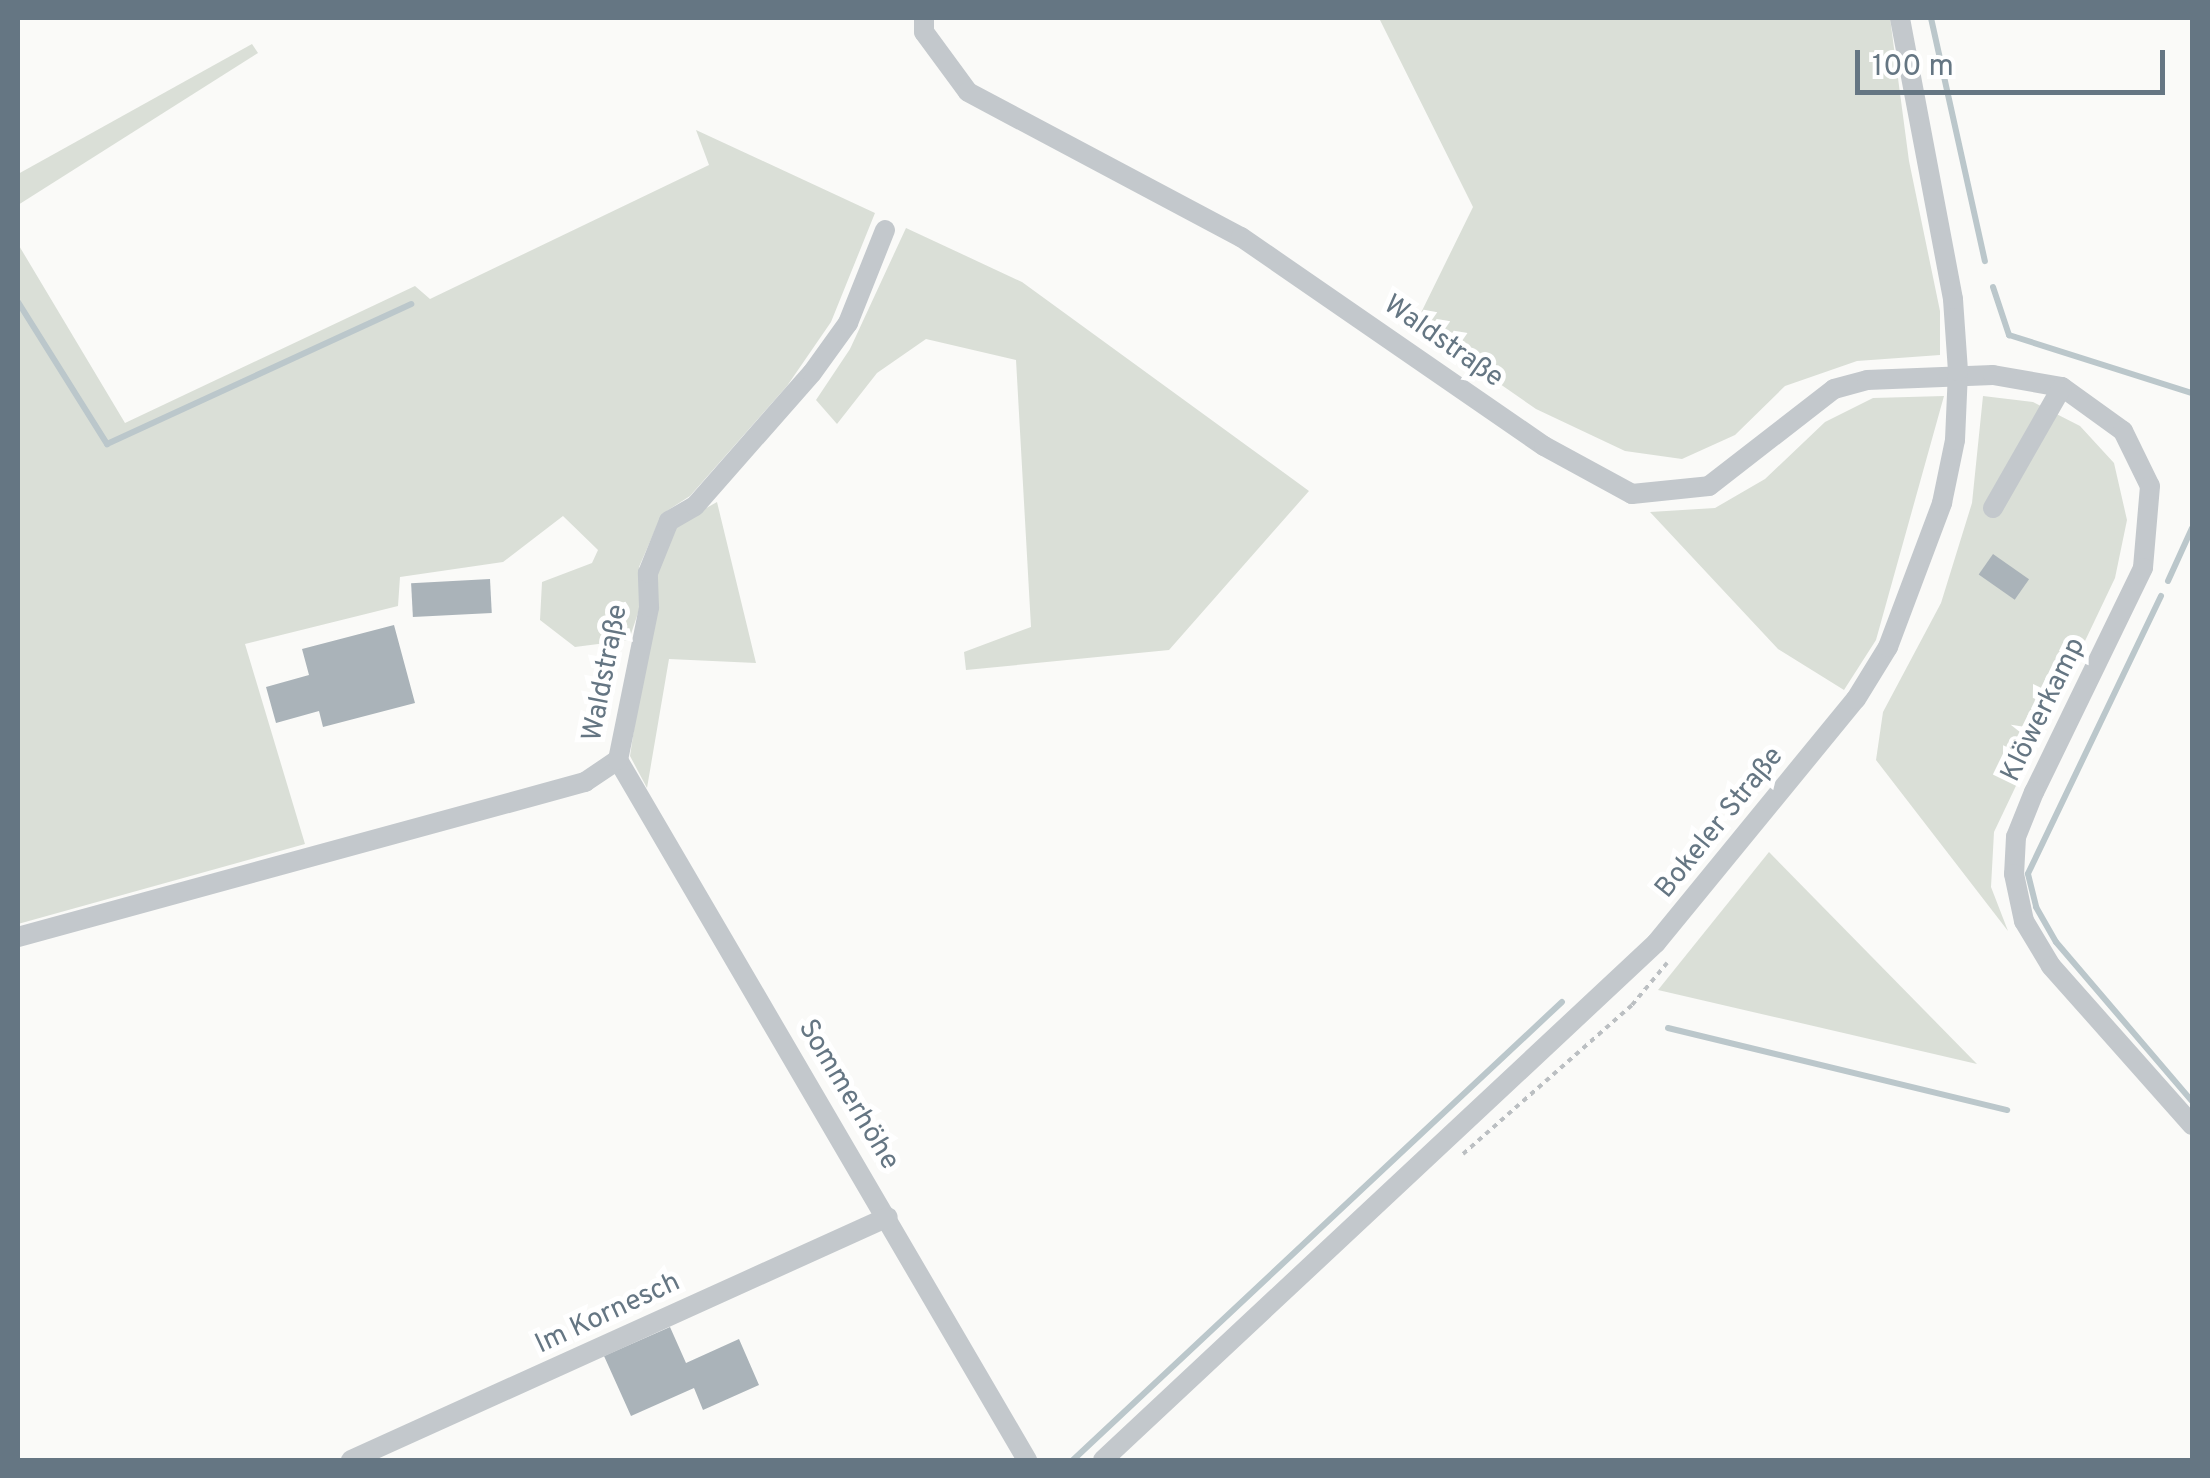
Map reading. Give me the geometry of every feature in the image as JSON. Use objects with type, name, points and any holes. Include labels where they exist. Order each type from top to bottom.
[{"type":"street","name":"Waldstraße","points":[[924,18],[924,32],[968,92],[1241,237],[1560,456],[1632,494],[1709,486],[1834,389],[1867,380],[1967,377]]},
{"type":"street","name":"Bokeler Straße","points":[[1104,1460],[1656,943],[1856,699],[1888,647],[1929,552],[1967,377],[1900,18]]},
{"type":"street","name":"Waldstraße","points":[[18,937],[585,782],[618,760],[649,608],[648,572],[669,521],[695,506],[812,373],[848,323],[886,230]]},
{"type":"street","name":"Klöwerkamp","points":[[1967,377],[2062,386],[2123,431],[2150,486],[2143,568],[2034,792],[2016,838],[2014,874],[2024,921],[2050,966],[2192,1125]]},
{"type":"street","points":[[1994,508],[2062,386]]},
{"type":"street","name":"Sommerhöhe","points":[[618,760],[1028,1460]]},
{"type":"street","name":"Im Kornesch","points":[[351,1460],[888,1217]]},
{"type":"shaded area","points":[[1379,18],[1890,18],[1909,161],[1940,311],[1940,355],[1857,361],[1785,386],[1735,435],[1682,459],[1625,451],[1536,409],[1415,325],[1473,207]]},
{"type":"shaded area","points":[[252,44],[258,53],[18,205],[18,174]]},
{"type":"shaded area","points":[[696,130],[875,213],[831,322],[787,386],[690,496],[662,514],[639,567],[641,604],[629,640],[575,647],[540,620],[542,582],[592,563],[598,550],[563,516],[503,562],[400,577],[398,606],[245,644],[305,844],[18,924],[18,244],[125,423],[415,286],[430,299],[709,165]]},
{"type":"shaded area","points":[[906,228],[1022,282],[1309,491],[1169,650],[966,670],[964,652],[1031,627],[1016,360],[926,339],[877,373],[837,424],[816,400],[850,349]]},
{"type":"shaded area","points":[[1944,396],[1876,640],[1844,690],[1778,649],[1650,512],[1715,508],[1765,479],[1825,422],[1873,398]]},
{"type":"shaded area","points":[[1983,396],[2033,402],[2080,426],[2114,463],[2127,520],[2115,578],[1994,832],[1991,887],[2008,931],[1876,760],[1883,712],[1941,603],[1972,503]]},
{"type":"shaded area","points":[[717,502],[756,663],[669,659],[647,788],[630,756],[657,574],[676,525]]},
{"type":"shaded area","points":[[1769,852],[1977,1064],[1658,990]]},
{"type":"building","points":[[1993,554],[2029,579],[2015,600],[1979,574]]},
{"type":"building","points":[[490,579],[492,613],[413,617],[411,583]]},
{"type":"building","points":[[394,625],[415,703],[323,727],[319,711],[276,723],[266,687],[309,675],[302,649]]},
{"type":"building","points":[[670,1327],[686,1363],[739,1339],[759,1385],[703,1410],[694,1388],[631,1416],[604,1356]]},
{"type":"waterway","points":[[1931,18],[1985,261]]},
{"type":"waterway","points":[[1993,287],[2009,335],[2192,393]]},
{"type":"waterway","points":[[18,302],[107,444],[411,304]]},
{"type":"waterway","points":[[2168,581],[2192,528]]},
{"type":"waterway","points":[[2161,596],[2028,874],[2036,907],[2056,942],[2192,1101]]},
{"type":"waterway","points":[[1073,1460],[1562,1002]]},
{"type":"waterway","points":[[1668,1028],[2007,1110]]}]
